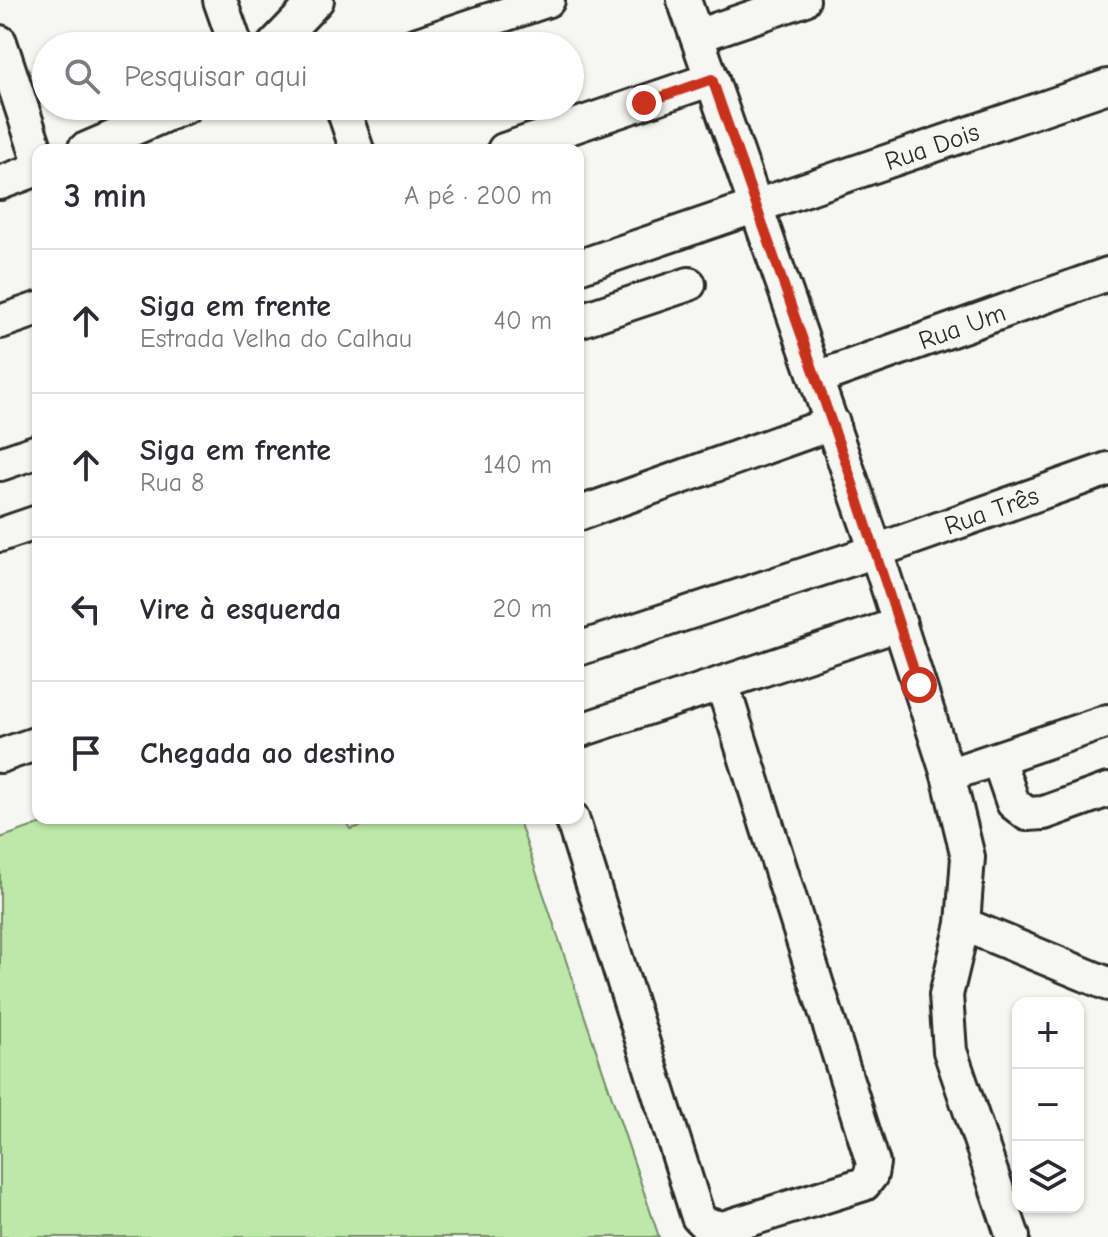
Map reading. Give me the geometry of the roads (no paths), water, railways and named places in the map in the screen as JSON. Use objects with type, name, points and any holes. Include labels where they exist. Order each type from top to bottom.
[{"type":"street","points":[[220,0],[231,32]]},
{"type":"street","points":[[286,32],[317,0]]},
{"type":"street","points":[[453,32],[548,0]]},
{"type":"street","points":[[684,0],[833,423],[948,775],[968,857],[963,924],[946,995],[950,1051],[1013,1237]]},
{"type":"street","points":[[697,36],[803,0]]},
{"type":"street","points":[[0,42],[34,144]]},
{"type":"street","points":[[522,144],[712,79]]},
{"type":"street","name":"Rua Dois","points":[[584,265],[1108,86]]},
{"type":"street","points":[[98,144],[154,120]]},
{"type":"street","points":[[347,120],[355,144]]},
{"type":"street","points":[[0,183],[32,171]]},
{"type":"street","name":"Rua Um","points":[[817,378],[1108,274]]},
{"type":"street","points":[[584,319],[689,284]]},
{"type":"street","points":[[0,322],[32,311]]},
{"type":"street","points":[[584,512],[833,423]]},
{"type":"street","points":[[0,464],[32,453]]},
{"type":"street","name":"Rua Três","points":[[584,647],[876,551],[1108,469]]},
{"type":"street","points":[[0,535],[32,524]]},
{"type":"street","points":[[584,729],[900,624]]},
{"type":"street","points":[[574,824],[698,1217],[705,1224],[723,1228],[864,1184],[871,1175],[873,1163],[722,683]]},
{"type":"street","points":[[948,775],[1108,721]]},
{"type":"street","points":[[0,756],[32,745]]},
{"type":"street","points":[[998,759],[1013,803],[1027,814],[1044,813],[1108,790]]},
{"type":"street","points":[[963,924],[1108,984]]}]
